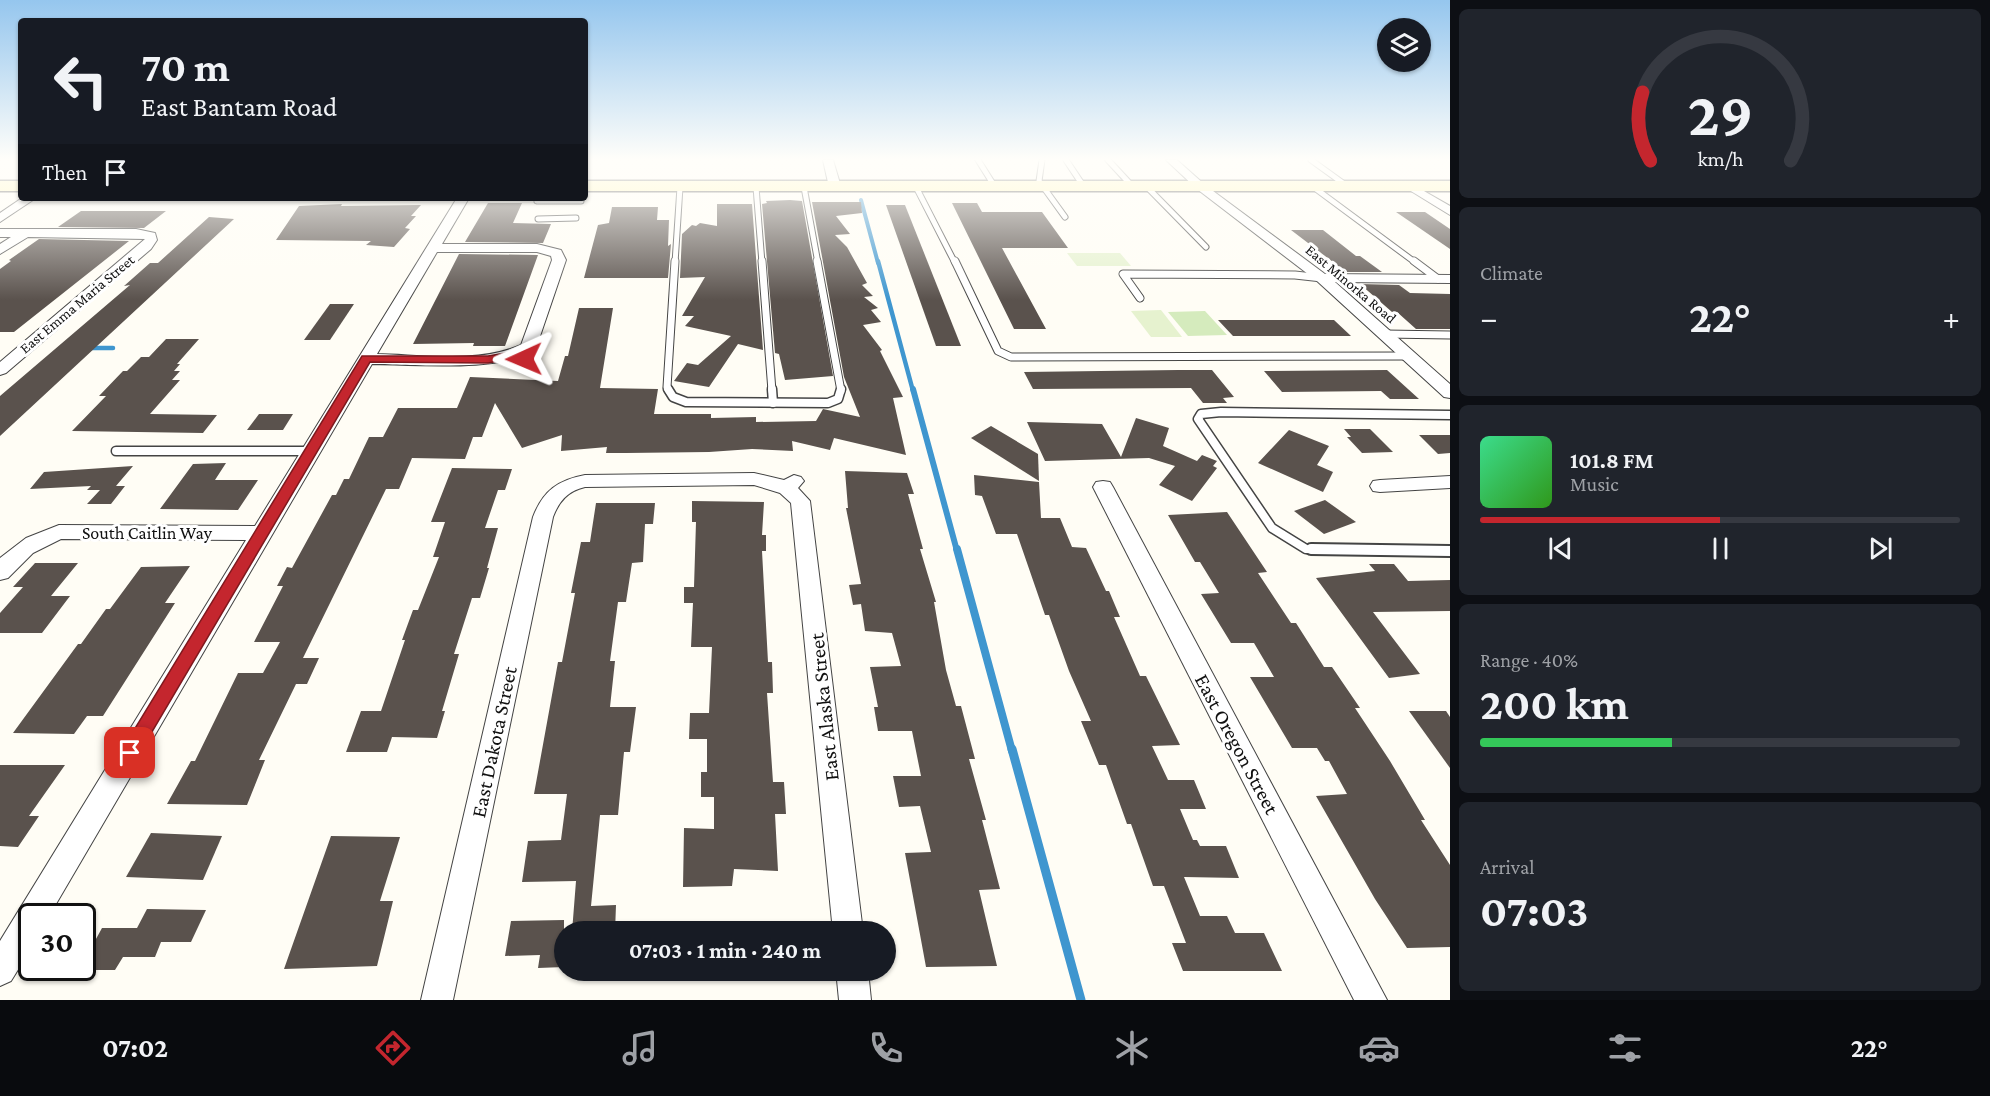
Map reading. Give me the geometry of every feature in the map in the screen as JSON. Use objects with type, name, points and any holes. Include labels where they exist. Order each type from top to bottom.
[{"type":"street","points":[[0,218],[17,207]]},
{"type":"street","points":[[40,903],[457,207]]},
{"type":"street","name":"East Minorka Road","points":[[1227,207],[1322,279],[1450,393]]},
{"type":"street","points":[[0,233],[25,233]]},
{"type":"street","points":[[0,250],[25,233]]},
{"type":"street","name":"East Emma Maria Street","points":[[0,370],[152,240],[152,236],[136,233],[25,233]]},
{"type":"street","points":[[366,359],[488,360],[521,356],[528,348],[558,260],[557,250],[433,248]]},
{"type":"street","points":[[1322,279],[1444,279]]},
{"type":"street","points":[[0,351],[22,351]]},
{"type":"street","name":"East Alaska Street","points":[[555,485],[595,480],[732,479],[790,484],[800,501],[802,511],[847,921]]},
{"type":"street","points":[[1380,486],[1450,482]]},
{"type":"street","name":"East Dakota Street","points":[[437,1000],[543,518],[555,485]]},
{"type":"street","name":"East Oregon Street","points":[[1103,487],[1371,1000]]},
{"type":"street","name":"South Caitlin Way","points":[[0,573],[33,533],[262,533]]},
{"type":"street","points":[[0,970],[18,940]]},
{"type":"street","points":[[853,981],[855,1000]]},
{"type":"lane","points":[[679,207],[667,387],[673,397],[686,402],[828,402],[838,399],[841,391],[808,207]]},
{"type":"lane","points":[[758,207],[773,403]]},
{"type":"lane","points":[[927,207],[998,351],[1011,357],[1409,356]]},
{"type":"lane","points":[[1057,207],[1065,217]]},
{"type":"lane","points":[[1162,207],[1206,247]]},
{"type":"lane","points":[[1341,207],[1444,279]]},
{"type":"lane","points":[[538,219],[576,218]]},
{"type":"lane","points":[[1140,298],[1123,274],[1295,275],[1322,279]]},
{"type":"lane","points":[[1385,334],[1450,335]]},
{"type":"lane","points":[[1450,415],[1221,412],[1202,414],[1198,419],[1272,528],[1306,549],[1450,551]]},
{"type":"lane","points":[[116,451],[311,451]]},
{"type":"green space","points":[[1067,253],[1120,253],[1131,266],[1077,266]]},
{"type":"green space","points":[[1161,310],[1182,337],[1151,337],[1131,311]]},
{"type":"green space","points":[[1205,311],[1227,335],[1188,336],[1168,312]]},
{"type":"building","points":[[299,207],[419,207],[411,216],[416,216],[405,228],[410,229],[394,247],[366,245],[371,241],[276,240]]},
{"type":"building","points":[[486,207],[520,207],[513,223],[551,224],[543,243],[465,242]]},
{"type":"building","points":[[612,207],[658,207],[657,220],[669,220],[668,246],[671,244],[668,278],[584,278],[598,225],[609,223]]},
{"type":"building","points":[[717,207],[752,207],[763,350],[738,344],[709,387],[674,381],[687,363],[698,365],[731,336],[685,326],[694,316],[682,316],[705,277],[680,278],[682,234],[692,225],[696,226],[700,223],[717,226]]},
{"type":"building","points":[[762,207],[803,207],[833,376],[785,380],[779,354],[775,353]]},
{"type":"building","points":[[813,207],[861,207],[862,213],[836,216],[850,234],[835,235],[847,247],[867,283],[862,285],[873,296],[864,297],[878,308],[871,310],[881,322],[863,325],[882,350],[880,351],[903,397],[893,398],[906,455],[834,438],[830,450],[792,441],[793,451],[752,449],[709,452],[606,453],[607,447],[561,451],[562,435],[522,448],[495,403],[482,437],[473,437],[465,459],[412,458],[399,489],[386,489],[303,658],[319,658],[307,684],[296,684],[259,760],[265,760],[247,805],[167,804],[191,761],[195,761],[238,673],[263,673],[280,642],[254,642],[283,586],[277,586],[287,567],[292,568],[332,495],[336,495],[344,479],[349,479],[369,437],[383,437],[398,408],[457,408],[470,377],[558,381],[565,356],[568,356],[579,308],[613,308],[600,388],[658,389],[654,414],[711,414],[711,418],[756,417],[756,422],[816,421],[823,409],[860,417],[844,377]]},
{"type":"building","points":[[887,207],[906,207],[961,346],[936,346]]},
{"type":"building","points":[[954,207],[979,207],[982,212],[1042,212],[1068,248],[1002,248],[1046,329],[1014,329]]},
{"type":"building","points":[[81,211],[166,211],[144,228],[58,227]]},
{"type":"building","points":[[1396,212],[1425,212],[1450,229],[1450,249]]},
{"type":"building","points":[[209,217],[234,219],[0,436],[0,396],[130,285],[124,286],[150,263],[158,263]]},
{"type":"building","points":[[1291,230],[1323,230],[1356,256],[1360,256],[1382,272],[1346,272]]},
{"type":"building","points":[[39,239],[129,241],[14,332],[0,332],[0,269]]},
{"type":"building","points":[[459,254],[538,255],[505,346],[473,346],[474,343],[413,344]]},
{"type":"building","points":[[1360,284],[1399,285],[1410,293],[1450,294],[1450,329],[1416,329]]},
{"type":"building","points":[[330,304],[354,304],[330,340],[304,340]]},
{"type":"building","points":[[1218,320],[1334,320],[1351,336],[1233,336]]},
{"type":"building","points":[[166,339],[199,339],[177,364],[180,364],[174,371],[180,371],[172,380],[180,380],[150,414],[217,415],[203,433],[72,431],[106,396],[99,396],[123,371],[127,371],[141,357],[149,357]]},
{"type":"building","points":[[1212,370],[1234,397],[1223,398],[1227,403],[1203,403],[1191,388],[1033,389],[1024,372]]},
{"type":"building","points":[[1387,370],[1419,399],[1390,399],[1381,391],[1282,392],[1264,371]]},
{"type":"building","points":[[259,414],[293,414],[283,430],[247,430]]},
{"type":"building","points":[[1136,418],[1169,428],[1163,446],[1197,461],[1202,455],[1217,461],[1213,466],[1217,468],[1192,501],[1159,485],[1175,466],[1149,458],[1045,461],[1027,422],[1102,424],[1121,457]]},
{"type":"building","points":[[991,426],[1038,454],[1039,481],[971,438]]},
{"type":"building","points":[[1344,429],[1370,429],[1393,452],[1362,453],[1347,437],[1351,437]]},
{"type":"building","points":[[1289,430],[1329,446],[1317,465],[1333,472],[1323,492],[1258,463]]},
{"type":"building","points":[[1419,435],[1450,435],[1450,453],[1438,454]]},
{"type":"building","points":[[226,463],[215,480],[258,480],[238,510],[160,509],[193,464]]},
{"type":"building","points":[[133,466],[116,486],[125,486],[111,504],[87,504],[100,490],[87,490],[91,486],[30,489],[44,472]]},
{"type":"building","points":[[452,468],[512,469],[505,490],[498,490],[485,528],[498,528],[480,598],[472,598],[454,654],[459,654],[442,711],[445,711],[437,738],[392,737],[387,752],[346,752],[361,711],[381,711],[413,610],[418,610],[439,557],[433,557],[445,522],[431,522]]},
{"type":"building","points":[[845,471],[907,473],[914,494],[908,494],[923,549],[920,549],[936,602],[934,602],[946,670],[956,706],[961,706],[975,759],[969,759],[986,820],[982,820],[1000,889],[979,890],[997,966],[926,967],[905,853],[931,852],[920,806],[899,807],[893,776],[921,776],[912,731],[878,731],[874,707],[878,707],[870,667],[901,666],[892,633],[865,631],[861,604],[853,605],[849,585],[861,584],[846,508],[848,508]]},
{"type":"building","points":[[974,475],[1039,482],[1041,518],[1060,518],[1072,547],[1086,548],[1120,617],[1114,617],[1140,676],[1146,676],[1180,745],[1152,746],[1168,780],[1194,780],[1206,809],[1180,809],[1193,840],[1197,840],[1200,846],[1226,846],[1239,878],[1184,877],[1200,916],[1227,916],[1235,933],[1264,933],[1282,971],[1183,971],[1172,943],[1186,943],[1164,886],[1153,886],[1131,824],[1127,824],[1106,765],[1099,765],[1081,721],[1091,721],[1069,671],[1049,615],[1045,615],[1017,534],[996,534],[982,496],[975,495]]},
{"type":"building","points":[[1325,500],[1356,522],[1324,534],[1294,511]]},
{"type":"building","points":[[692,501],[764,502],[762,535],[766,535],[766,551],[762,551],[768,662],[772,662],[773,693],[767,693],[773,782],[784,782],[786,814],[775,814],[778,871],[734,869],[732,886],[683,887],[684,828],[714,829],[714,797],[701,797],[701,772],[707,772],[707,739],[689,739],[690,713],[709,713],[712,647],[691,647],[693,603],[684,603],[684,587],[694,587],[696,522],[692,522]]},
{"type":"building","points":[[596,503],[655,503],[653,524],[645,524],[643,562],[632,563],[626,602],[618,602],[610,661],[615,661],[610,707],[636,707],[630,752],[624,752],[618,815],[600,815],[591,906],[616,905],[615,921],[573,921],[576,881],[522,882],[528,841],[561,840],[567,794],[534,794],[558,662],[562,662],[575,593],[571,593],[581,542],[590,542]]},
{"type":"building","points":[[1227,512],[1267,572],[1258,573],[1291,623],[1296,623],[1324,667],[1332,667],[1360,708],[1355,708],[1390,761],[1425,820],[1421,820],[1450,865],[1450,947],[1407,948],[1375,899],[1316,796],[1347,794],[1329,761],[1325,761],[1317,748],[1292,748],[1250,677],[1274,677],[1254,643],[1231,643],[1201,594],[1219,593],[1200,562],[1195,562],[1168,515]]},
{"type":"building","points":[[35,563],[78,563],[51,596],[70,596],[42,633],[0,633],[0,613],[23,587],[13,587]]},
{"type":"building","points":[[1369,564],[1394,564],[1408,581],[1450,580],[1450,611],[1373,612],[1420,674],[1389,678],[1316,578],[1375,571]]},
{"type":"building","points":[[190,566],[165,603],[175,603],[103,716],[87,716],[74,734],[13,733],[78,644],[81,644],[106,609],[110,609],[141,567]]},
{"type":"building","points":[[1409,711],[1446,711],[1450,717],[1450,768]]},
{"type":"building","points":[[0,765],[65,765],[29,816],[39,816],[18,847],[0,846]]},
{"type":"building","points":[[151,833],[222,836],[203,880],[126,877]]},
{"type":"building","points":[[331,836],[400,837],[380,901],[393,901],[377,966],[284,969]]},
{"type":"building","points":[[147,909],[206,910],[191,942],[161,942],[155,957],[123,957],[115,970],[96,970],[96,939],[102,928],[137,928]]},
{"type":"building","points":[[564,920],[554,921],[554,967],[538,968],[540,955],[505,956],[511,921]]},
{"type":"waterway","points":[[863,207],[878,263]]},
{"type":"waterway","points":[[878,261],[913,391]]},
{"type":"waterway","points":[[88,348],[113,348]]},
{"type":"waterway","points":[[913,389],[957,551]]},
{"type":"waterway","points":[[957,549],[1012,751]]},
{"type":"waterway","points":[[1012,749],[1081,1000]]},
{"type":"route","points":[[130,753],[366,359],[488,360],[517,354],[524,359]]}]
